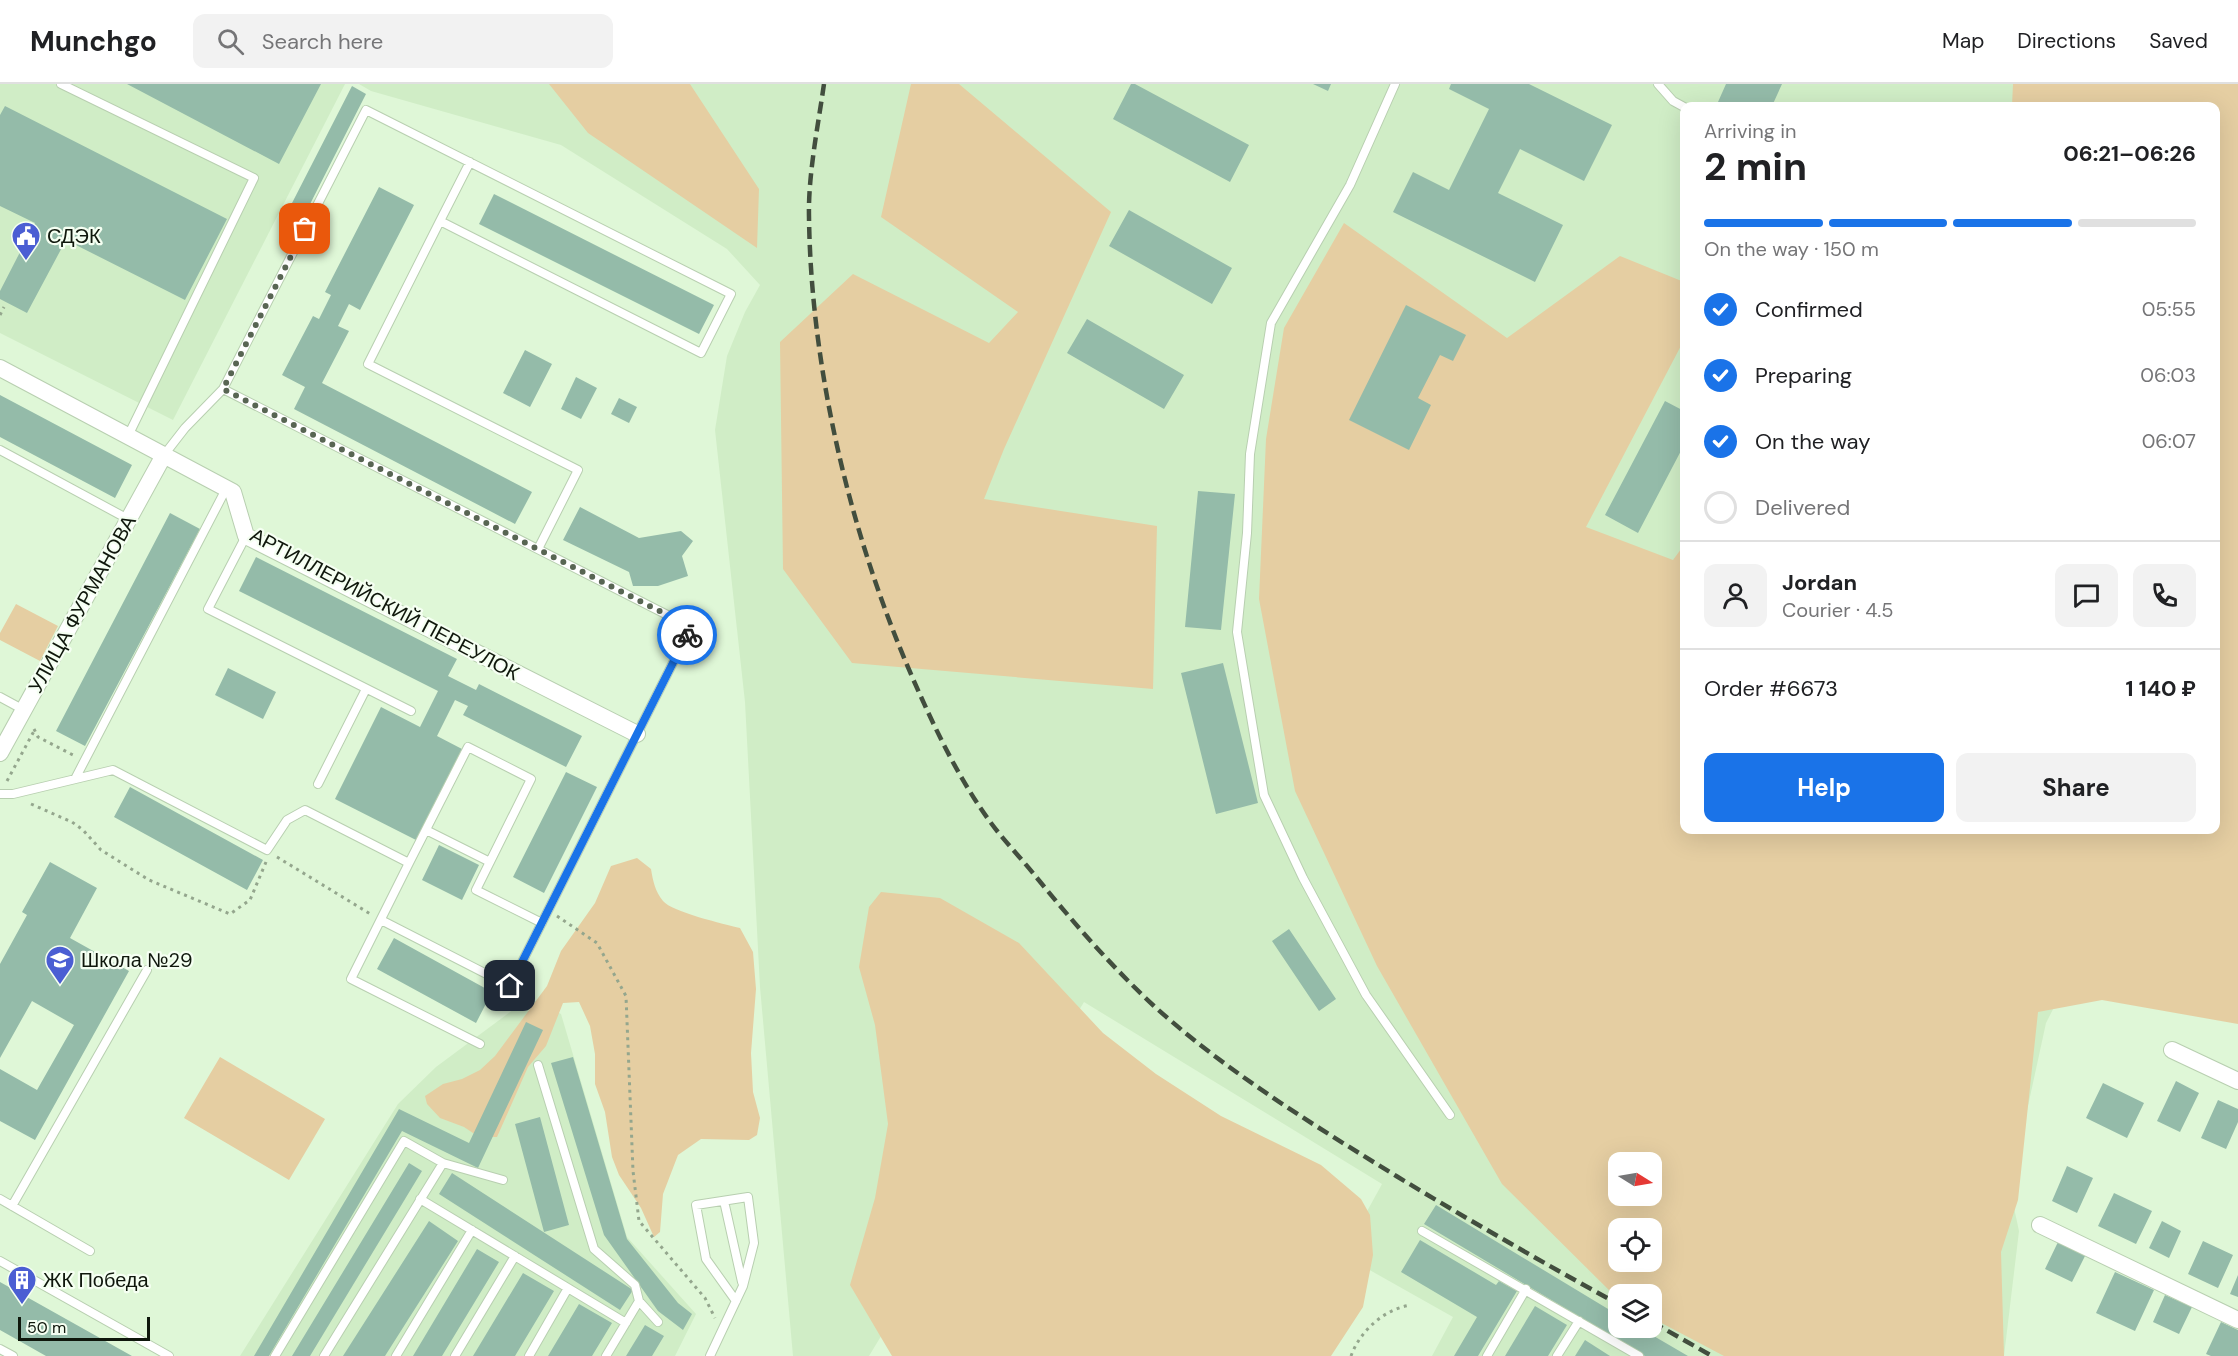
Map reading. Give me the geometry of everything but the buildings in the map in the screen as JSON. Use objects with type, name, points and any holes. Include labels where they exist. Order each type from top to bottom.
[{"type":"street","points":[[0,368],[226,489]]},
{"type":"street","name":"УЛИЦА ФУРМАНОВА","points":[[0,753],[164,455]]},
{"type":"street","name":"АРТИЛЛЕРИЙСКИЙ ПЕРЕУЛОК","points":[[226,489],[233,492],[246,536],[637,734]]},
{"type":"street","points":[[2172,1050],[2238,1081]]},
{"type":"street","points":[[2040,1226],[2238,1320]]},
{"type":"lane","points":[[62,84],[254,178],[128,436]]},
{"type":"lane","points":[[1395,84],[1350,185],[1271,323],[1250,454],[1247,533],[1237,632],[1264,795],[1303,878],[1366,995],[1450,1114]]},
{"type":"lane","points":[[1658,84],[1673,101],[1680,105]]},
{"type":"lane","points":[[164,455],[185,428],[223,389],[366,110],[731,294],[701,354],[440,221]]},
{"type":"lane","points":[[470,162],[369,364],[578,470],[538,549]]},
{"type":"lane","points":[[223,389],[691,627],[510,986],[381,920]]},
{"type":"lane","points":[[0,450],[129,519]]},
{"type":"lane","points":[[75,779],[226,489]]},
{"type":"lane","points":[[246,536],[208,609],[411,711]]},
{"type":"lane","points":[[318,784],[366,689]]},
{"type":"lane","points":[[0,697],[24,710]]},
{"type":"lane","points":[[480,1044],[351,979],[468,747],[531,779],[476,890],[542,923]]},
{"type":"lane","points":[[0,794],[13,794],[114,770],[267,850],[287,820],[305,810],[409,863]]},
{"type":"lane","points":[[426,830],[490,862]]},
{"type":"lane","points":[[12,1206],[147,970]]},
{"type":"lane","points":[[538,1065],[585,1226],[594,1249],[635,1285],[639,1301],[658,1322]]},
{"type":"lane","points":[[275,1356],[404,1141],[443,1163],[503,1180]]},
{"type":"lane","points":[[324,1356],[443,1163]]},
{"type":"lane","points":[[710,1356],[722,1331],[736,1301],[743,1286],[754,1243],[748,1197],[696,1205],[706,1259],[736,1301]]},
{"type":"lane","points":[[420,1198],[626,1323]]},
{"type":"lane","points":[[0,1199],[90,1251]]},
{"type":"lane","points":[[724,1201],[743,1286]]},
{"type":"lane","points":[[396,1356],[472,1230]]},
{"type":"lane","points":[[1422,1231],[1526,1289],[1636,1355]]},
{"type":"lane","points":[[455,1356],[515,1256]]},
{"type":"lane","points":[[0,1261],[169,1356]]},
{"type":"lane","points":[[529,1356],[568,1288]]},
{"type":"lane","points":[[1487,1356],[1526,1289]]},
{"type":"lane","points":[[606,1356],[639,1301]]},
{"type":"lane","points":[[1557,1356],[1578,1321]]},
{"type":"lane","points":[[0,1349],[13,1356]]},
{"type":"path","points":[[0,315],[4,307]]},
{"type":"path","points":[[24,710],[38,737],[85,761]]},
{"type":"path","points":[[13,794],[72,822],[83,830],[101,850],[149,880],[230,914],[250,900],[266,861],[267,850],[381,920]]},
{"type":"path","points":[[548,910],[597,943],[626,996],[633,1171],[639,1221],[705,1298],[722,1331]]},
{"type":"path","points":[[1350,1356],[1373,1323],[1399,1306],[1411,1305]]},
{"type":"shaded area","points":[[0,84],[345,84],[173,420],[0,333]]},
{"type":"shaded area","points":[[359,84],[2160,84],[2158,102],[1680,102],[1680,834],[1695,834],[2072,972],[2046,1023],[2010,1189],[2019,1231],[2004,1356],[1432,1356],[1453,1317],[1343,1255],[1382,1184],[1084,1002],[869,1356],[793,1356],[760,987],[745,702],[715,430],[727,356],[745,312],[760,285],[727,249],[561,145],[371,91]]},
{"type":"shaded area","points":[[549,84],[690,84],[759,189],[757,248],[588,133]]},
{"type":"shaded area","points":[[911,84],[959,84],[1111,212],[1004,449],[984,499],[1157,526],[1153,689],[852,663],[783,569],[780,342],[853,274],[989,343],[1018,312],[881,217]]},
{"type":"shaded area","points":[[2013,84],[2238,84],[2238,1024],[2102,1000],[2038,1012],[2018,1200],[2001,1252],[2004,1356],[1724,1356],[1662,1323],[1662,1284],[1608,1284],[1608,1289],[1502,1184],[1377,966],[1295,791],[1259,599],[1266,439],[1284,328],[1344,223],[1507,338],[1620,256],[1680,280],[1680,348],[1586,527],[1673,560],[1680,550],[1680,834],[2220,834],[2220,102],[2012,102]]},
{"type":"shaded area","points":[[16,604],[58,626],[40,661],[0,640],[0,633]]},
{"type":"shaded area","points":[[637,858],[651,869],[658,893],[668,905],[699,917],[740,928],[753,952],[756,989],[751,1053],[753,1092],[760,1118],[757,1135],[749,1140],[701,1139],[678,1155],[663,1194],[660,1232],[654,1237],[641,1208],[619,1175],[612,1157],[605,1112],[595,1084],[595,1054],[590,1026],[579,1002],[563,1003],[546,1046],[528,1067],[497,1137],[479,1137],[464,1127],[440,1118],[427,1104],[425,1096],[443,1084],[462,1079],[480,1070],[495,1056],[547,986],[561,951],[595,903],[611,866]]},
{"type":"shaded area","points":[[881,892],[940,898],[1019,943],[1103,1033],[1156,1074],[1221,1116],[1321,1165],[1361,1199],[1370,1215],[1373,1255],[1363,1307],[1331,1356],[892,1356],[850,1285],[875,1198],[888,1124],[875,1025],[859,967],[869,907]]},
{"type":"shaded area","points":[[529,998],[561,1014],[627,1237],[696,1314],[675,1356],[240,1356],[398,1104],[436,1067]]},
{"type":"shaded area","points":[[220,1057],[325,1119],[289,1180],[184,1118]]},
{"type":"railway","points":[[824,84],[810,184],[809,217],[818,340],[841,464],[876,585],[898,643],[945,747],[981,808],[1002,837],[1108,960],[1154,1006],[1227,1066],[1359,1153],[1608,1298]]},
{"type":"railway","points":[[1662,1328],[1712,1356]]},
{"type":"way so far","points":[[305,229],[223,389],[691,627],[687,635]]},
{"type":"place","name":"СДЭК","points":[[26,262]]},
{"type":"place","name":"Школа №29","points":[[60,986]]},
{"type":"place","name":"ЖК Победа","points":[[22,1306]]},
{"type":"route","points":[[510,986],[687,635]]}]
